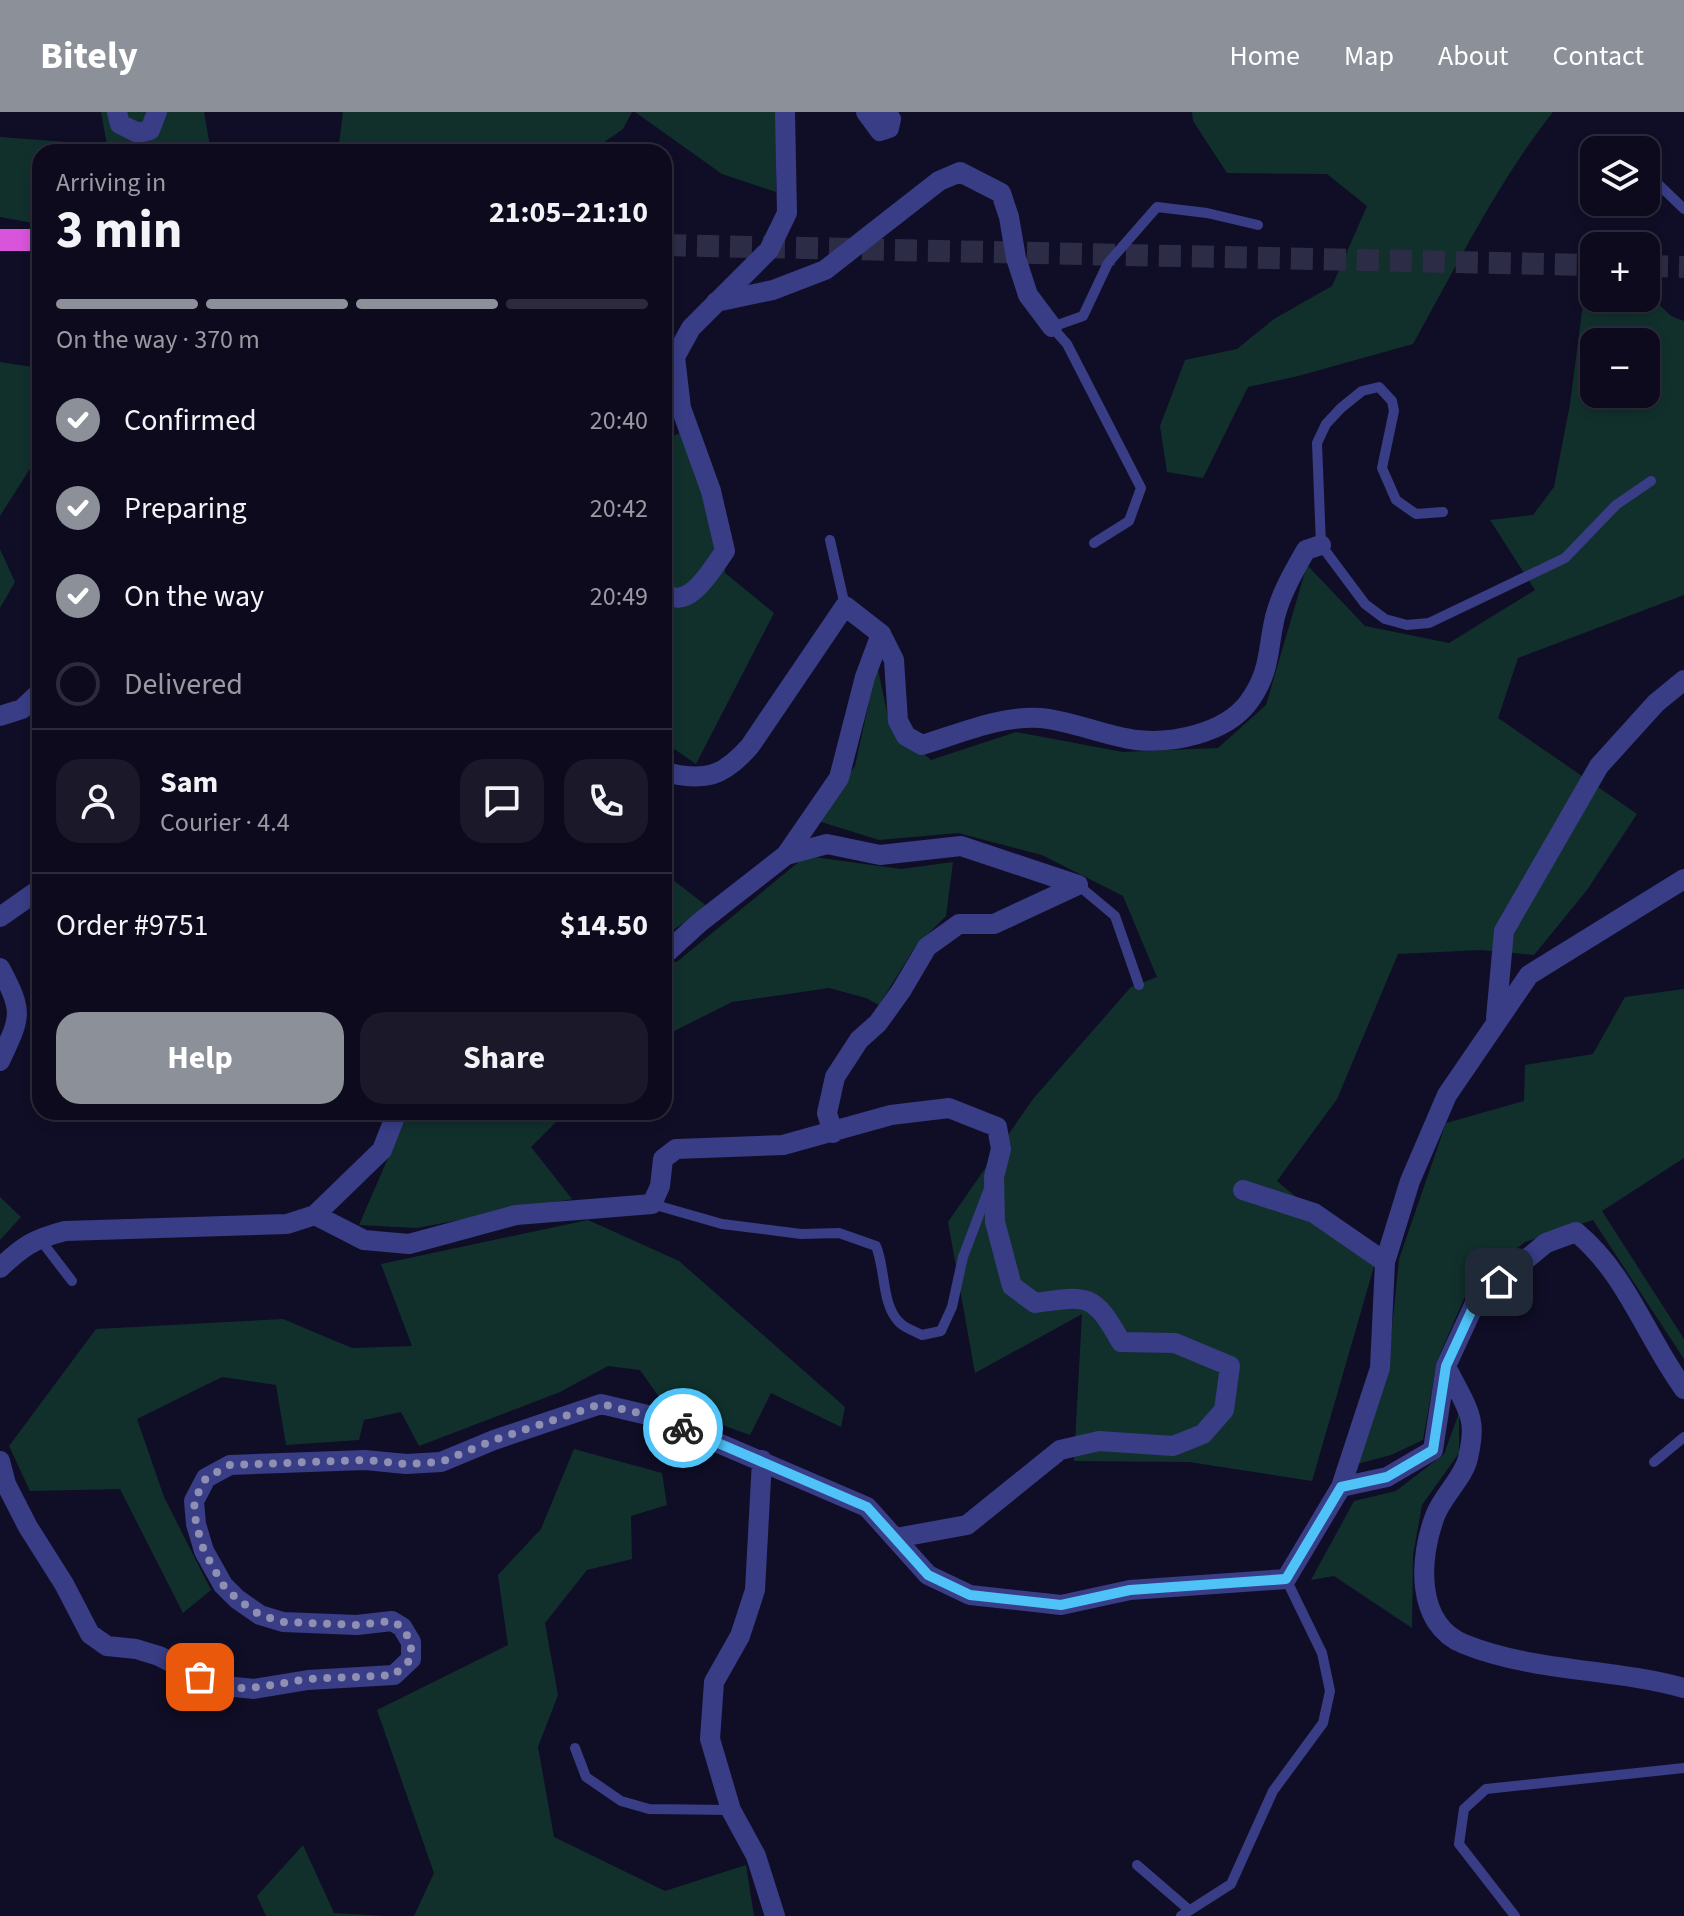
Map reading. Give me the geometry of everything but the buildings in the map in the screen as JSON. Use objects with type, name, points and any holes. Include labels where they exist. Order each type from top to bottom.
[{"type":"highway","points":[[0,240],[32,240]]},
{"type":"street","points":[[117,112],[120,124],[138,133],[150,130],[157,112]]},
{"type":"street","points":[[672,597],[680,598],[698,588],[725,551],[711,491],[681,408],[675,357],[691,328],[769,250],[787,213],[785,112]]},
{"type":"street","points":[[866,112],[880,131],[889,128],[891,119],[885,112]]},
{"type":"street","points":[[716,302],[773,290],[825,270],[939,181],[960,172],[1001,193],[1028,295],[1052,327]]},
{"type":"street","points":[[672,773],[700,778],[732,766],[750,746],[845,606],[881,634],[894,660],[898,721],[906,736],[922,745],[1012,719],[1042,718],[1138,740],[1196,736],[1231,721],[1248,702],[1268,667],[1275,617],[1288,584],[1306,550],[1321,545]]},
{"type":"street","points":[[672,948],[786,855],[839,778],[865,677],[881,634]]},
{"type":"street","points":[[1495,1022],[1504,931],[1599,766],[1656,703],[1684,680]]},
{"type":"street","points":[[0,716],[22,709],[32,700]]},
{"type":"street","points":[[786,855],[827,844],[880,855],[961,846],[1078,885]]},
{"type":"street","points":[[0,1461],[6,1484],[28,1527],[64,1584],[90,1634],[107,1646],[136,1649],[159,1656],[215,1685],[254,1689],[308,1680],[394,1675],[411,1659],[411,1642],[402,1627],[392,1621],[357,1625],[283,1622],[260,1615],[237,1599],[223,1585],[204,1551],[194,1501],[206,1478],[230,1465],[259,1463],[365,1460],[406,1464],[441,1462],[494,1440],[601,1404],[660,1418],[867,1507],[928,1575],[970,1595],[1061,1605],[1130,1590],[1286,1579],[1341,1487],[1380,1368],[1385,1262],[1410,1181],[1447,1095],[1529,975],[1684,879]]},
{"type":"street","points":[[833,1133],[827,1113],[835,1077],[859,1040],[878,1023],[901,991],[927,947],[959,924],[994,924],[1078,885]]},
{"type":"street","points":[[0,917],[32,899]]},
{"type":"street","points":[[0,968],[15,996],[18,1023],[0,1061]]},
{"type":"street","points":[[315,1215],[364,1240],[409,1244],[516,1215],[652,1204],[660,1186],[663,1159],[676,1149],[783,1145],[891,1115],[949,1108],[997,1127],[1001,1149],[994,1177],[995,1222],[1012,1286],[1035,1303],[1076,1297],[1103,1310],[1121,1342],[1175,1343],[1230,1366],[1224,1410],[1203,1434],[1173,1446],[1099,1441],[1060,1450],[967,1525],[896,1538]]},
{"type":"street","points":[[0,1268],[23,1246],[65,1231],[287,1224],[315,1215],[382,1150],[394,1120]]},
{"type":"street","points":[[1243,1190],[1314,1213],[1385,1262]]},
{"type":"street","points":[[1341,1487],[1387,1477],[1433,1450],[1446,1366],[1476,1301],[1546,1243],[1576,1232],[1598,1250],[1628,1292],[1669,1368],[1684,1389]]},
{"type":"street","points":[[1446,1366],[1471,1422],[1468,1460],[1435,1515],[1424,1565],[1426,1599],[1438,1625],[1460,1642],[1498,1657],[1652,1679],[1684,1688]]},
{"type":"street","points":[[762,1460],[755,1590],[740,1636],[714,1682],[710,1739],[731,1810],[756,1856],[775,1916]]},
{"type":"lane","points":[[1660,186],[1684,209]]},
{"type":"lane","points":[[1094,543],[1129,521],[1141,488],[1067,344],[1052,327],[1083,316],[1108,263],[1157,207],[1207,213],[1258,225]]},
{"type":"lane","points":[[1443,512],[1416,514],[1396,500],[1382,468],[1394,411],[1392,401],[1379,387],[1362,391],[1326,424],[1317,443],[1321,545],[1365,604],[1385,619],[1407,625],[1429,623],[1565,558],[1616,505],[1651,481]]},
{"type":"lane","points":[[830,540],[845,606]]},
{"type":"lane","points":[[1078,885],[1115,916],[1139,985]]},
{"type":"lane","points":[[652,1204],[722,1224],[801,1234],[839,1233],[876,1246],[883,1262],[885,1296],[900,1323],[922,1335],[941,1331],[952,1307],[963,1257],[994,1177]]},
{"type":"lane","points":[[39,1238],[72,1281]]},
{"type":"lane","points":[[1654,1462],[1684,1437]]},
{"type":"lane","points":[[1137,1865],[1185,1913],[1231,1884],[1273,1791],[1323,1723],[1330,1691],[1322,1653],[1286,1579]]},
{"type":"lane","points":[[575,1748],[586,1777],[621,1801],[649,1809],[731,1810]]},
{"type":"lane","points":[[1515,1916],[1459,1844],[1464,1809],[1486,1789],[1684,1768]]},
{"type":"green space","points":[[101,112],[204,112],[210,144],[107,144]]},
{"type":"green space","points":[[343,112],[632,112],[623,129],[601,144],[339,144]]},
{"type":"green space","points":[[635,112],[777,112],[776,192],[722,174]]},
{"type":"green space","points":[[1192,112],[1553,112],[1496,196],[1413,344],[1248,387],[1203,478],[1167,472],[1160,426],[1185,360],[1237,349],[1274,319],[1332,286],[1367,206],[1327,174],[1227,173],[1193,121]]},
{"type":"green space","points":[[0,137],[94,144],[32,144],[32,223],[0,217]]},
{"type":"green space","points":[[1660,305],[1671,316],[1684,321],[1684,595],[1518,658],[1498,718],[1637,814],[1587,890],[1534,955],[1481,950],[1398,954],[1337,1099],[1277,1181],[1375,1263],[1312,1481],[1189,1462],[1074,1461],[1082,1314],[975,1373],[948,1222],[1033,1099],[1131,987],[1157,977],[1123,896],[1042,855],[958,833],[879,840],[815,820],[855,766],[877,665],[890,726],[931,760],[1016,732],[1123,752],[1218,748],[1266,705],[1307,565],[1365,626],[1449,643],[1535,590],[1490,520],[1533,515],[1554,487],[1570,404],[1582,312],[1660,312]]},
{"type":"green space","points":[[0,362],[32,367],[32,466],[0,516]]},
{"type":"green space","points":[[687,430],[720,502],[725,573],[774,613],[696,764],[672,748],[672,437]]},
{"type":"green space","points":[[0,549],[15,582],[0,608]]},
{"type":"green space","points":[[806,856],[901,869],[953,862],[946,916],[915,947],[879,1005],[866,998],[829,988],[732,1002],[672,1032],[672,963]]},
{"type":"green space","points":[[672,879],[708,907],[672,931]]},
{"type":"green space","points":[[1684,989],[1684,1158],[1602,1211],[1684,1339],[1684,1359],[1593,1220],[1525,1242],[1470,1285],[1437,1361],[1423,1440],[1391,1455],[1357,1464],[1388,1367],[1399,1259],[1446,1123],[1524,1101],[1525,1065],[1593,1054],[1625,997]]},
{"type":"green space","points":[[405,1120],[558,1120],[531,1147],[572,1199],[417,1228],[359,1225]]},
{"type":"green space","points":[[0,1197],[21,1217],[0,1240]]},
{"type":"green space","points":[[588,1220],[679,1261],[845,1407],[841,1427],[771,1393],[750,1435],[664,1404],[640,1370],[608,1366],[560,1392],[419,1446],[401,1412],[364,1420],[359,1440],[286,1445],[276,1385],[222,1377],[137,1419],[164,1497],[211,1590],[183,1613],[120,1489],[30,1491],[9,1446],[96,1329],[283,1319],[352,1348],[412,1346],[381,1264]]},
{"type":"green space","points":[[1459,1413],[1459,1453],[1422,1505],[1413,1555],[1412,1628],[1334,1576],[1311,1580],[1354,1501],[1396,1491],[1444,1454]]},
{"type":"green space","points":[[574,1449],[662,1473],[667,1505],[631,1516],[632,1559],[587,1570],[545,1623],[558,1695],[538,1747],[554,1837],[665,1891],[746,1865],[754,1916],[414,1916],[434,1873],[377,1710],[508,1645],[498,1575],[541,1529]]},
{"type":"green space","points":[[303,1845],[334,1913],[385,1916],[266,1916],[257,1896]]},
{"type":"tunnel","points":[[672,245],[1580,265]]},
{"type":"tunnel","points":[[1660,266],[1684,267]]},
{"type":"way so far","points":[[200,1677],[215,1685],[254,1689],[308,1680],[394,1675],[411,1659],[411,1642],[402,1627],[392,1621],[357,1625],[283,1622],[260,1615],[237,1599],[223,1585],[204,1551],[196,1524],[194,1501],[206,1478],[216,1471],[230,1465],[259,1463],[365,1460],[406,1464],[441,1462],[494,1440],[601,1404],[660,1418],[683,1428]]},
{"type":"route","points":[[683,1428],[867,1507],[928,1575],[970,1595],[1061,1605],[1130,1590],[1286,1579],[1341,1487],[1387,1477],[1433,1450],[1446,1366],[1476,1301],[1499,1282]]}]
